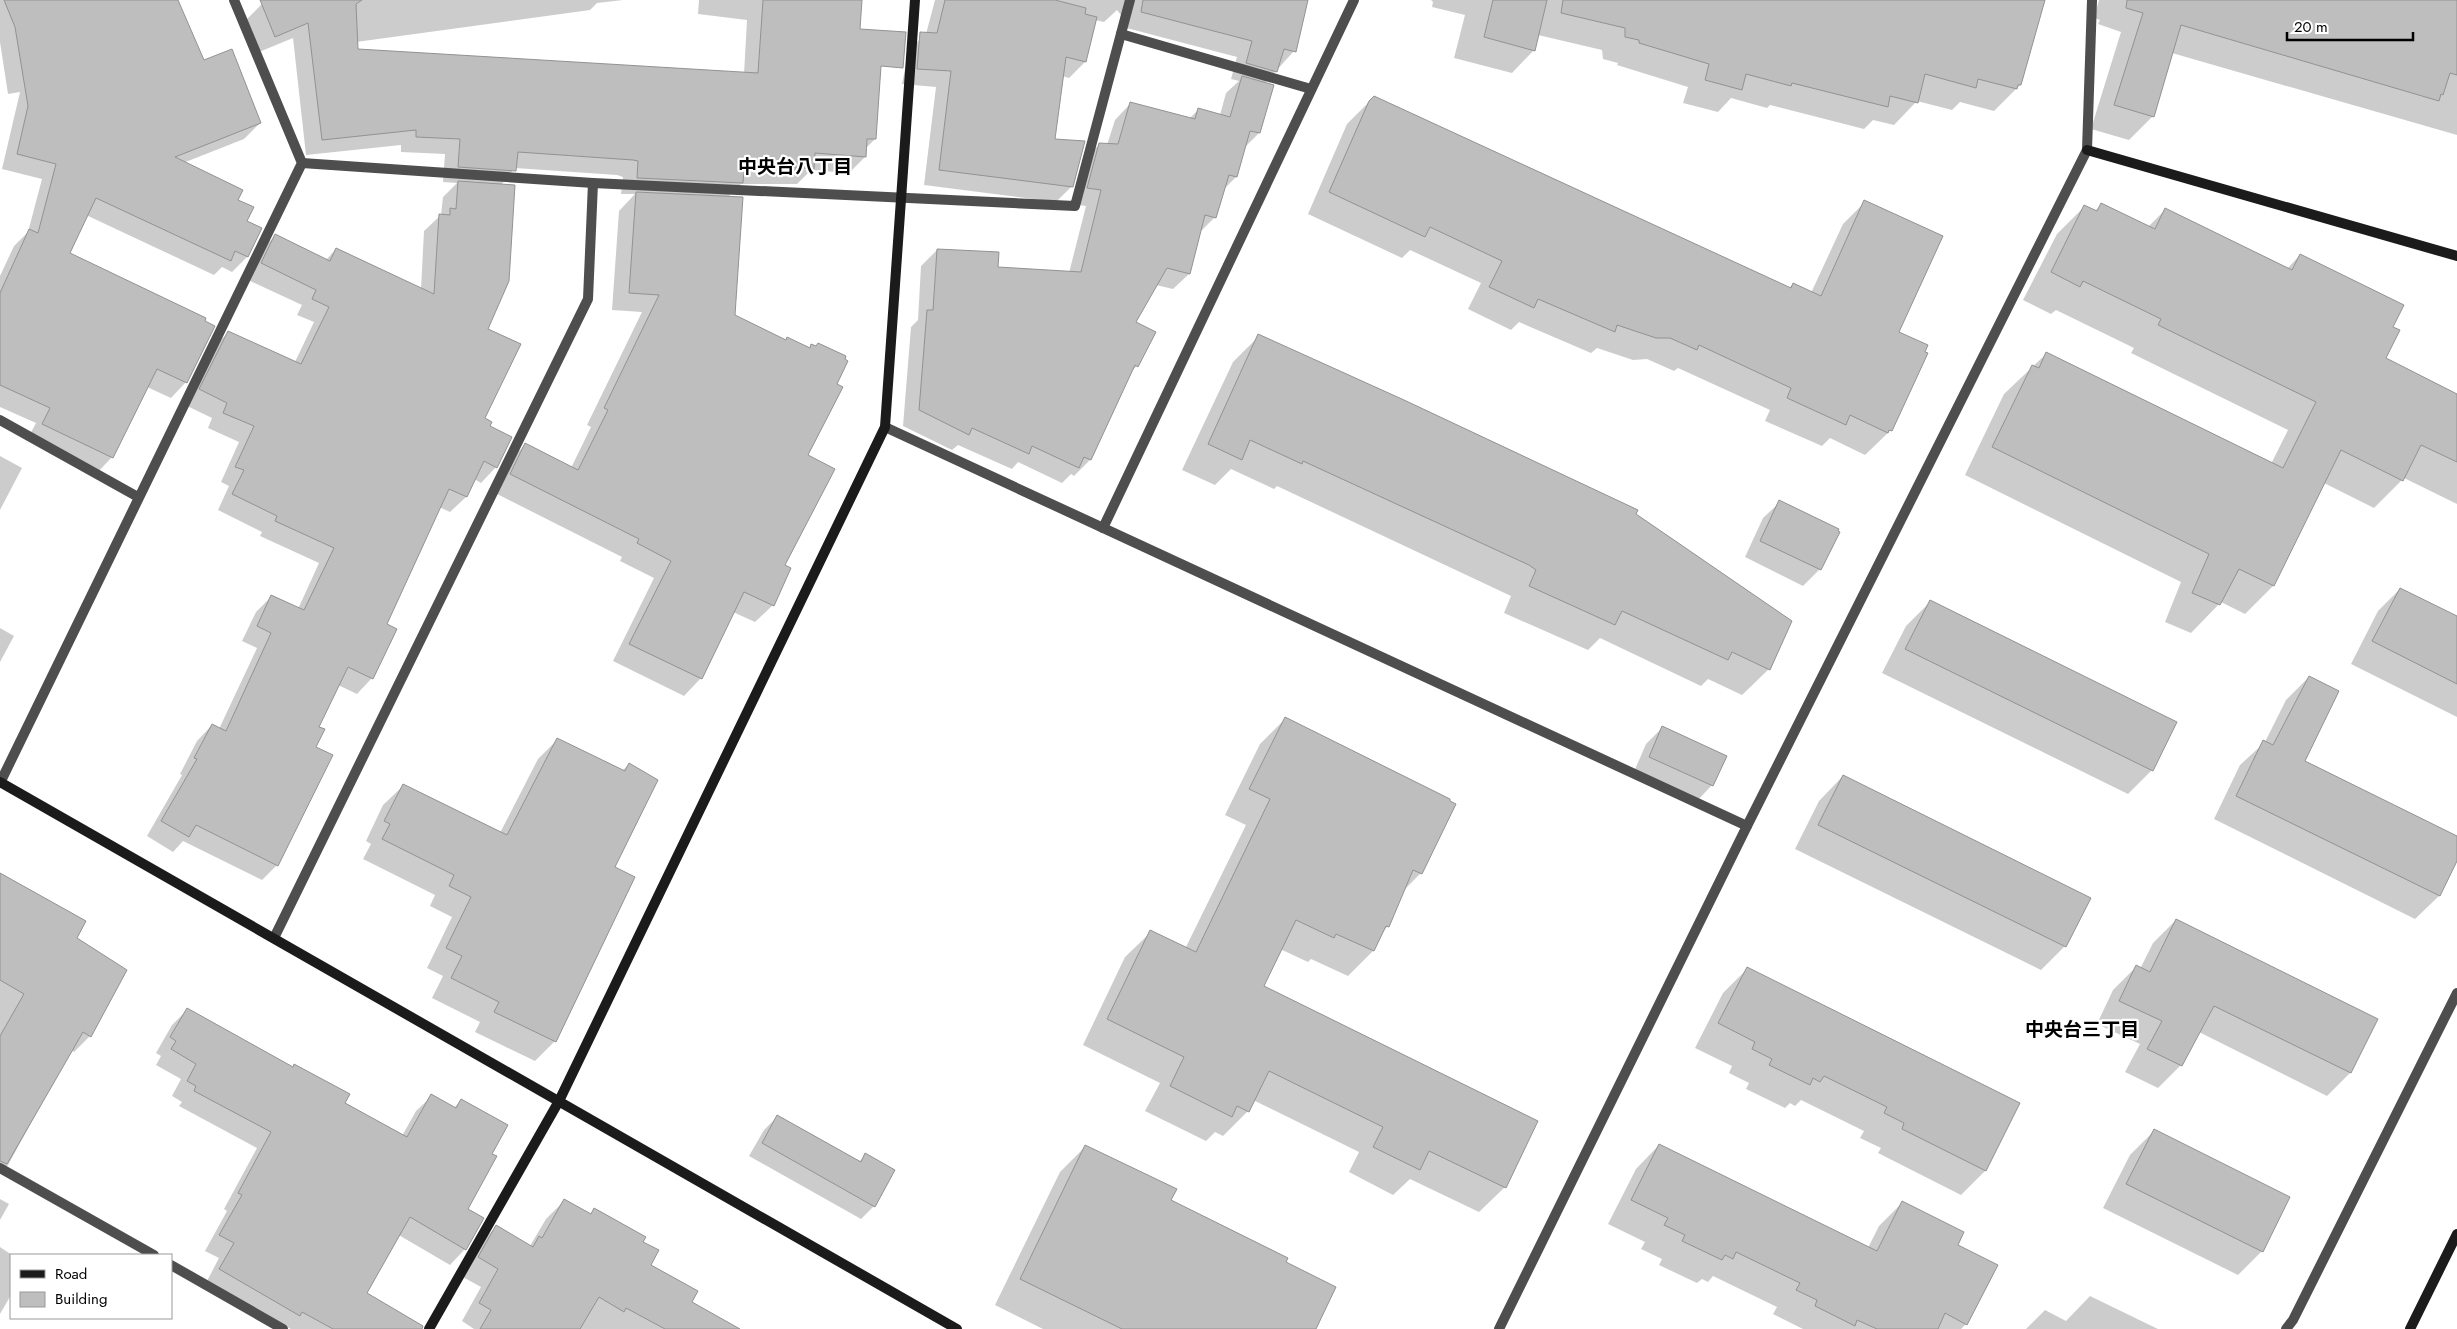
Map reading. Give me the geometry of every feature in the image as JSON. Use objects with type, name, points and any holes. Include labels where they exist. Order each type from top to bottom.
[{"type":"street","points":[[234,0],[302,163],[0,782],[957,1329]]},
{"type":"street","points":[[429,1329],[559,1101],[885,427],[915,0]]},
{"type":"street","points":[[302,163],[592,183],[1075,206],[1130,0]]},
{"type":"street","points":[[1103,528],[1354,0]]},
{"type":"street","points":[[1499,1329],[1747,826],[2087,150],[2092,0]]},
{"type":"street","points":[[1121,34],[1311,89]]},
{"type":"street","points":[[2087,150],[2457,256]]},
{"type":"street","points":[[274,938],[588,299],[592,183]]},
{"type":"street","points":[[0,420],[138,497]]},
{"type":"street","points":[[885,427],[1747,826]]},
{"type":"street","points":[[2286,1329],[2297,1311],[2457,993]]},
{"type":"street","points":[[0,1168],[152,1254]]},
{"type":"street","points":[[2410,1329],[2457,1234]]},
{"type":"street","points":[[172,1266],[283,1329]]},
{"type":"building","points":[[4,0],[178,0],[204,60],[232,49],[261,123],[175,157],[243,190],[238,200],[254,207],[247,221],[262,228],[248,257],[235,251],[231,261],[96,198],[70,253],[206,318],[205,321],[215,326],[187,383],[157,369],[113,458],[42,424],[50,408],[0,385],[0,293],[29,229],[38,233],[56,164],[17,154],[28,106],[15,27]]},
{"type":"building","points":[[260,0],[362,0],[356,4],[358,49],[758,73],[763,0],[862,0],[860,29],[906,32],[903,68],[881,66],[876,139],[867,139],[866,157],[815,153],[814,169],[796,167],[796,170],[744,167],[743,183],[637,178],[638,161],[518,152],[516,171],[458,167],[460,139],[416,137],[416,130],[322,140],[308,23],[275,37]]},
{"type":"building","points":[[945,0],[1055,0],[1086,8],[1085,14],[1097,17],[1086,62],[1066,57],[1055,139],[1085,141],[1073,187],[939,170],[951,71],[917,69],[920,32],[937,33]]},
{"type":"building","points":[[1143,0],[1308,0],[1296,52],[1284,49],[1277,72],[1246,63],[1252,41],[1141,12]]},
{"type":"building","points":[[1493,0],[1547,0],[1535,51],[1484,37]]},
{"type":"building","points":[[1563,0],[2045,0],[2021,85],[2018,85],[2017,89],[1978,79],[1976,88],[1925,74],[1918,103],[1890,96],[1888,107],[1792,83],[1791,86],[1746,74],[1742,90],[1705,80],[1709,64],[1625,37],[1625,28],[1561,13]]},
{"type":"building","points":[[2127,0],[2457,0],[2457,75],[2450,73],[2443,95],[2441,94],[2439,101],[2181,25],[2154,117],[2114,105],[2143,13],[2126,8]]},
{"type":"building","points":[[1242,76],[1274,85],[1260,133],[1250,131],[1237,177],[1229,175],[1216,218],[1205,215],[1190,274],[1167,268],[1136,322],[1156,332],[1138,367],[1135,365],[1091,460],[1084,457],[1079,468],[1032,446],[1029,454],[972,428],[969,435],[919,410],[927,310],[933,310],[937,249],[999,252],[998,267],[1081,272],[1101,190],[1087,188],[1099,143],[1118,144],[1130,102],[1195,119],[1198,108],[1230,117]]},
{"type":"building","points":[[1374,96],[1791,288],[1793,283],[1821,296],[1864,200],[1943,236],[1899,332],[1928,345],[1925,352],[1928,353],[1892,431],[1889,430],[1888,433],[1850,415],[1846,425],[1787,398],[1791,388],[1699,345],[1697,350],[1670,338],[1656,338],[1617,325],[1615,332],[1538,299],[1534,308],[1489,287],[1502,261],[1430,227],[1425,237],[1329,192],[1369,101]]},
{"type":"building","points":[[458,181],[515,185],[509,281],[488,329],[521,344],[485,418],[492,422],[490,426],[512,437],[497,468],[484,461],[467,497],[449,489],[387,624],[397,629],[373,679],[348,667],[319,727],[325,729],[316,747],[333,755],[278,866],[196,825],[189,837],[161,821],[197,759],[194,758],[212,724],[226,731],[271,633],[257,626],[271,595],[304,610],[334,548],[275,521],[277,516],[232,494],[244,470],[235,467],[254,426],[223,413],[227,403],[199,389],[228,331],[301,364],[329,307],[312,299],[316,290],[261,263],[275,234],[330,261],[336,248],[434,294],[439,214],[450,215],[450,208],[456,209]]},
{"type":"building","points":[[636,192],[743,197],[735,315],[786,340],[787,337],[810,348],[811,344],[816,346],[818,343],[846,356],[845,359],[848,361],[837,384],[843,387],[808,455],[835,469],[785,565],[791,568],[774,606],[744,592],[702,679],[629,644],[671,561],[637,543],[639,539],[510,474],[525,443],[578,470],[608,410],[604,408],[659,295],[629,293]]},
{"type":"building","points":[[2101,203],[2155,229],[2165,208],[2292,270],[2300,254],[2404,305],[2393,327],[2400,330],[2386,358],[2457,394],[2457,462],[2421,445],[2403,481],[2341,450],[2274,586],[2239,569],[2220,605],[2192,593],[2209,554],[1992,447],[2032,365],[2039,368],[2046,352],[2283,468],[2316,402],[2158,325],[2161,319],[2083,281],[2080,287],[2051,272],[2084,205],[2097,211]]},
{"type":"building","points":[[1258,334],[1638,510],[1636,514],[1792,621],[1770,670],[1732,652],[1728,660],[1622,611],[1615,625],[1529,586],[1536,570],[1529,565],[1303,461],[1302,464],[1250,440],[1242,460],[1208,444]]},
{"type":"building","points":[[1779,500],[1839,529],[1838,531],[1840,532],[1821,570],[1760,541]]},
{"type":"building","points":[[2400,588],[2457,616],[2457,684],[2372,641]]},
{"type":"building","points":[[1930,600],[2177,722],[2153,771],[1905,649]]},
{"type":"building","points":[[2309,676],[2339,691],[2305,761],[2457,836],[2457,861],[2440,896],[2236,796],[2263,740],[2273,745]]},
{"type":"building","points":[[1285,717],[1450,799],[1450,801],[1456,804],[1422,874],[1413,870],[1389,927],[1386,926],[1374,951],[1336,934],[1334,938],[1296,920],[1264,986],[1538,1121],[1506,1188],[1429,1151],[1420,1170],[1373,1147],[1383,1127],[1269,1071],[1249,1112],[1237,1106],[1232,1117],[1170,1086],[1184,1057],[1107,1019],[1150,930],[1196,952],[1270,799],[1249,789]]},
{"type":"building","points":[[1662,726],[1727,756],[1713,786],[1649,757]]},
{"type":"building","points":[[557,738],[625,771],[629,763],[658,780],[615,867],[635,877],[556,1042],[494,1012],[499,1002],[451,978],[462,956],[446,948],[471,897],[449,886],[454,875],[382,839],[390,824],[384,821],[403,784],[507,835]]},
{"type":"building","points":[[1843,775],[2091,898],[2066,947],[1818,825]]},
{"type":"building","points":[[0,873],[86,921],[77,938],[127,970],[91,1037],[83,1032],[7,1164],[0,1161],[0,1036],[24,994],[0,980]]},
{"type":"building","points":[[2176,919],[2378,1019],[2351,1073],[2214,1006],[2182,1066],[2147,1049],[2162,1021],[2119,1001],[2136,965],[2150,972]]},
{"type":"building","points":[[1747,967],[2020,1103],[1986,1171],[1902,1129],[1904,1123],[1884,1113],[1887,1107],[1824,1076],[1820,1082],[1813,1078],[1810,1085],[1769,1065],[1772,1059],[1752,1049],[1755,1042],[1718,1023]]},
{"type":"building","points":[[187,1008],[293,1067],[294,1064],[350,1094],[345,1103],[407,1137],[431,1094],[456,1108],[461,1099],[508,1125],[492,1154],[497,1156],[468,1209],[484,1218],[466,1250],[410,1217],[367,1293],[423,1326],[422,1329],[333,1329],[302,1312],[300,1316],[219,1269],[234,1243],[219,1235],[242,1195],[238,1193],[271,1132],[194,1091],[196,1086],[187,1081],[196,1064],[171,1049],[176,1041],[170,1037]]},
{"type":"building","points":[[777,1115],[861,1162],[865,1153],[895,1170],[875,1207],[762,1143]]},
{"type":"building","points":[[2154,1129],[2290,1197],[2263,1252],[2126,1184]]},
{"type":"building","points":[[1659,1144],[1877,1251],[1902,1201],[1964,1232],[1958,1245],[1998,1265],[1967,1325],[1945,1313],[1938,1329],[1877,1329],[1857,1320],[1855,1326],[1815,1306],[1817,1300],[1796,1290],[1800,1283],[1736,1252],[1733,1259],[1725,1255],[1722,1260],[1682,1241],[1685,1235],[1664,1225],[1668,1218],[1631,1200]]},
{"type":"building","points":[[1085,1145],[1177,1189],[1171,1200],[1288,1258],[1286,1262],[1336,1287],[1316,1329],[1122,1329],[1020,1279]]},
{"type":"building","points":[[564,1199],[591,1214],[594,1208],[646,1237],[643,1242],[659,1250],[651,1265],[698,1291],[692,1302],[740,1329],[665,1329],[626,1308],[624,1312],[599,1297],[580,1329],[480,1329],[491,1310],[479,1303],[498,1269],[478,1257],[496,1225],[533,1247],[539,1236],[542,1238]]},
{"type":"district","name":"中央台八丁目","points":[[795,166]]},
{"type":"district","name":"中央台三丁目","points":[[2082,1029]]}]
